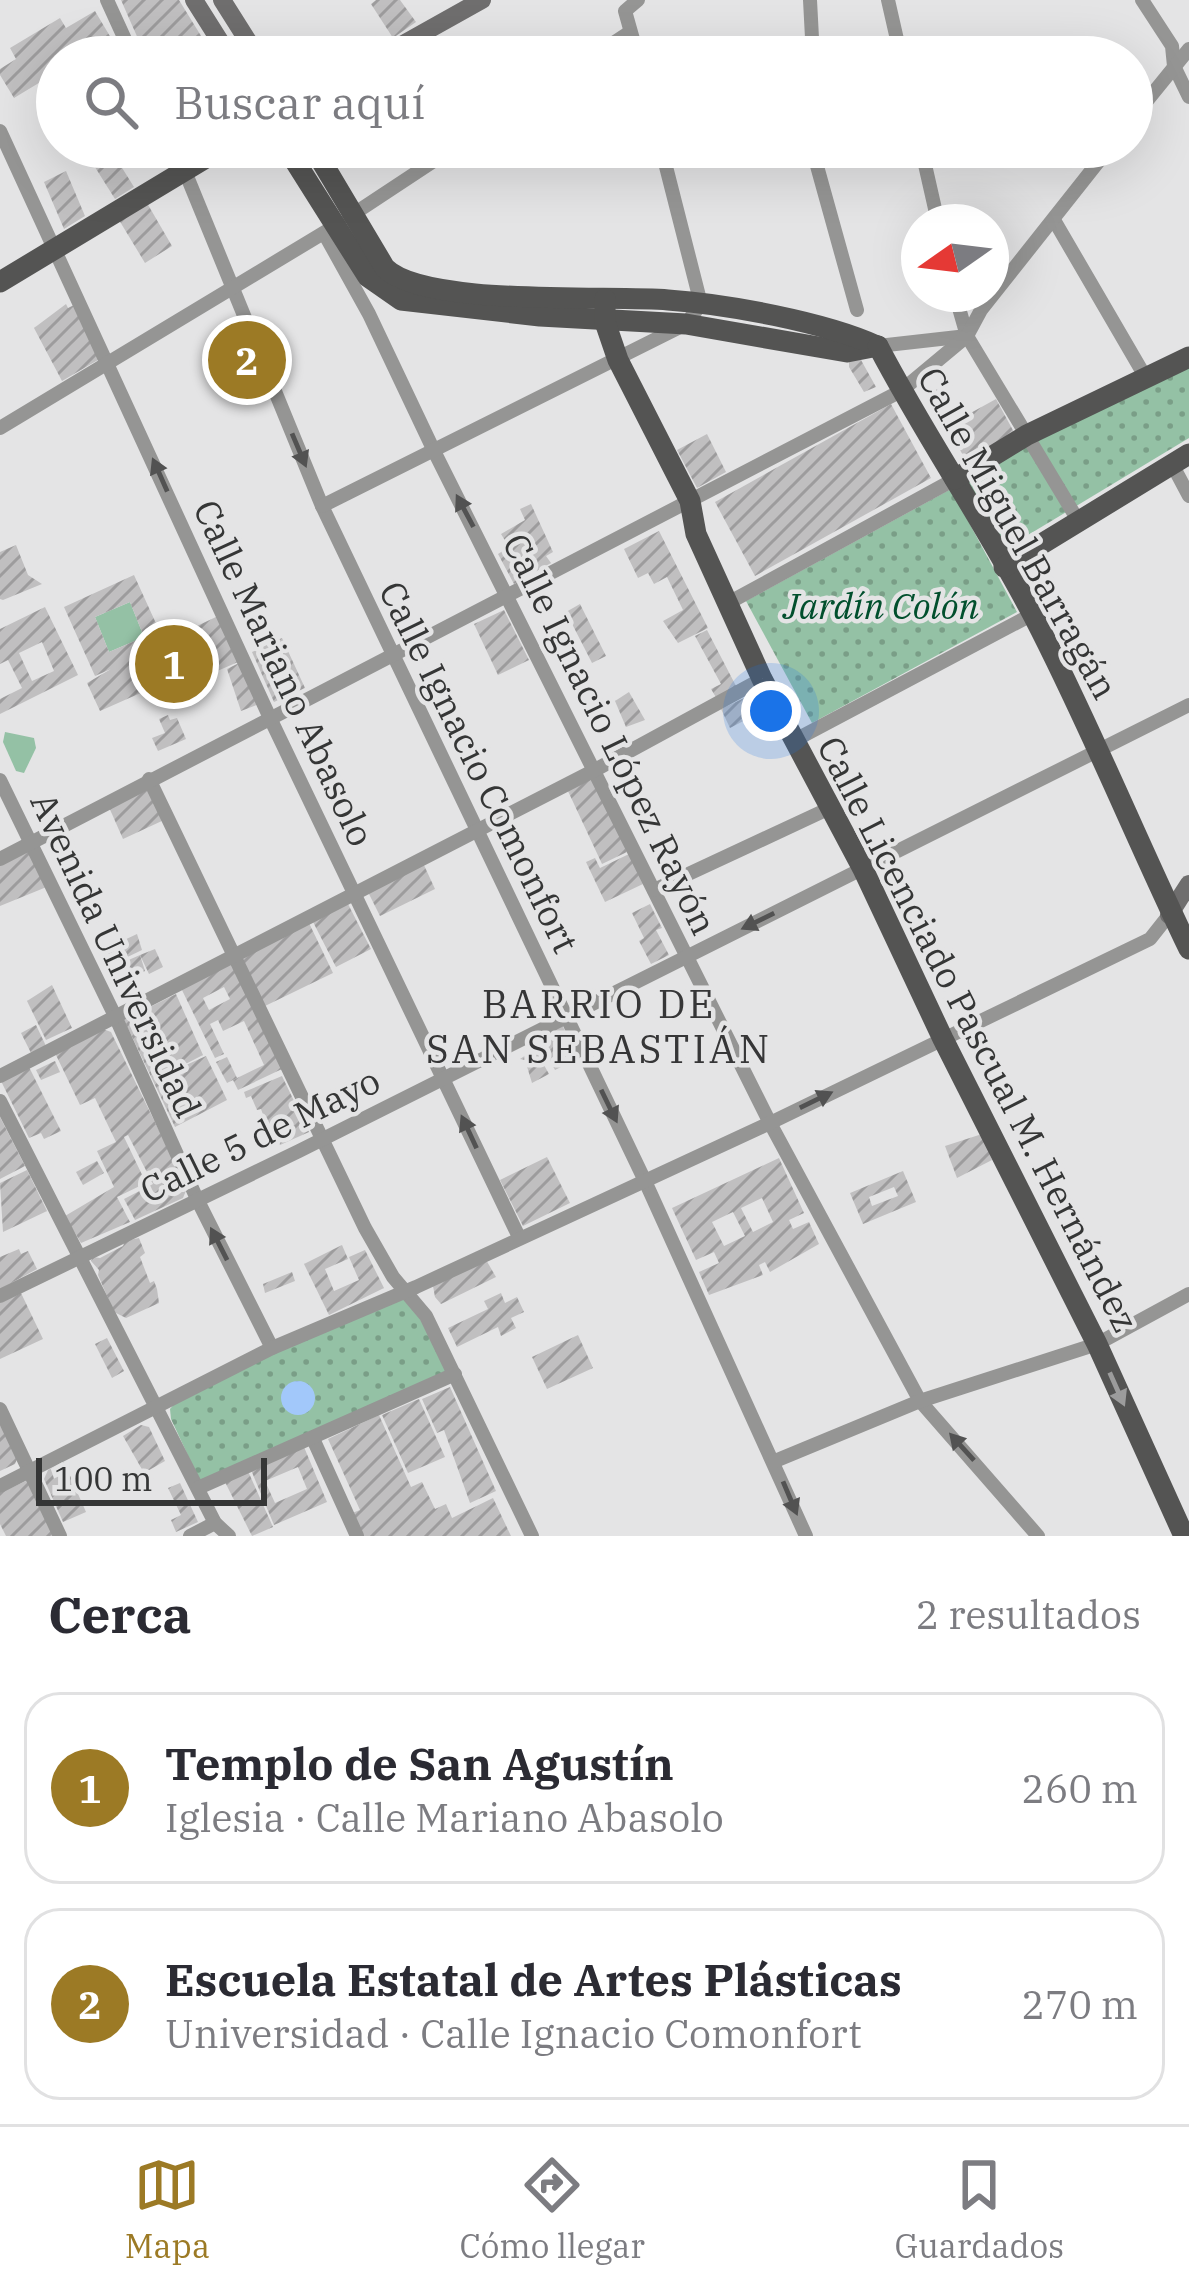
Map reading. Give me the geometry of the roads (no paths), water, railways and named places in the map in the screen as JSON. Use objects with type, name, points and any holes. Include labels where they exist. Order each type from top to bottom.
[{"type":"main road","points":[[300,168],[337,225],[366,255],[368,278],[395,288],[446,298],[605,310],[847,352],[878,346]]},
{"type":"main road","points":[[319,168],[337,225]]},
{"type":"main road","points":[[0,282],[186,169]]},
{"type":"main road","points":[[605,310],[667,299],[846,332],[878,346]]},
{"type":"main road","name":"Calle Licenciado Pascual M. Hernández","points":[[605,310],[618,360],[691,501],[696,534],[762,679],[863,869],[1097,1345],[1184,1536]]},
{"type":"main road","name":"Calle Miguel Barragán","points":[[878,346],[1033,614],[1182,930]]},
{"type":"main road","points":[[955,479],[1027,435],[1189,357]]},
{"type":"main road","points":[[1004,567],[1180,459]]},
{"type":"street","points":[[106,0],[123,36]]},
{"type":"street","points":[[194,0],[217,36]]},
{"type":"street","points":[[222,0],[245,36]]},
{"type":"street","points":[[418,36],[482,0]]},
{"type":"street","points":[[631,36],[626,11],[638,0]]},
{"type":"street","points":[[810,0],[812,36]]},
{"type":"street","points":[[888,0],[896,36]]},
{"type":"street","points":[[1142,0],[1172,46],[1174,66],[1189,97]]},
{"type":"street","points":[[624,36],[630,32]]},
{"type":"street","points":[[1153,92],[1189,49]]},
{"type":"street","name":"Calle Mariano Abasolo","points":[[0,131],[270,718],[519,1237]]},
{"type":"street","points":[[0,428],[423,168]]},
{"type":"street","points":[[322,506],[686,325],[701,304],[666,168]]},
{"type":"street","points":[[818,168],[857,310]]},
{"type":"street","points":[[926,168],[934,204]]},
{"type":"street","points":[[0,859],[901,391],[968,336],[981,310],[1095,168]]},
{"type":"street","name":"Calle Ignacio Comonfort","points":[[186,169],[322,506],[645,1180],[806,1536]]},
{"type":"street","points":[[1054,220],[1146,378]]},
{"type":"street","name":"Calle Ignacio López Rayón","points":[[337,225],[369,314],[434,452],[770,1123],[920,1401],[1038,1536]]},
{"type":"street","points":[[369,314],[395,288]]},
{"type":"street","points":[[961,312],[968,336],[1079,522]]},
{"type":"street","points":[[878,346],[968,336]]},
{"type":"street","points":[[1180,459],[1189,496]]},
{"type":"street","points":[[730,602],[955,479]]},
{"type":"street","points":[[794,740],[1033,614]]},
{"type":"street","points":[[0,1076],[762,679]]},
{"type":"street","name":"Calle 5 de Mayo","points":[[0,1296],[1189,705]]},
{"type":"street","points":[[149,778],[383,1263],[401,1292],[421,1307],[532,1536]]},
{"type":"street","name":"Avenida Universidad","points":[[0,781],[115,1016],[196,1199],[272,1348]]},
{"type":"street","points":[[654,890],[830,808]]},
{"type":"street","points":[[0,1486],[272,1348],[770,1123],[1150,939],[1182,930],[1189,884]]},
{"type":"street","points":[[0,1101],[215,1522],[229,1536]]},
{"type":"street","points":[[775,1462],[920,1401],[1097,1345],[1189,1294]]},
{"type":"street","points":[[198,1488],[455,1374]]},
{"type":"street","points":[[0,1409],[60,1536]]},
{"type":"street","points":[[314,1442],[357,1536]]},
{"type":"street","points":[[190,1536],[215,1522]]},
{"type":"water","points":[[298,1381],[310,1386],[315,1398],[310,1410],[298,1415],[286,1410],[281,1398],[286,1386]]},
{"type":"place","name":"Escuela Estatal de Artes Plásticas","points":[[247,360]]},
{"type":"place","name":"Templo de San Agustín","points":[[174,664]]},
{"type":"district","name":"BARRIO DE SAN SEBASTIÁN","points":[[599,1026]]},
{"type":"park label","name":"Jardín Colón","points":[[881,606]]}]
